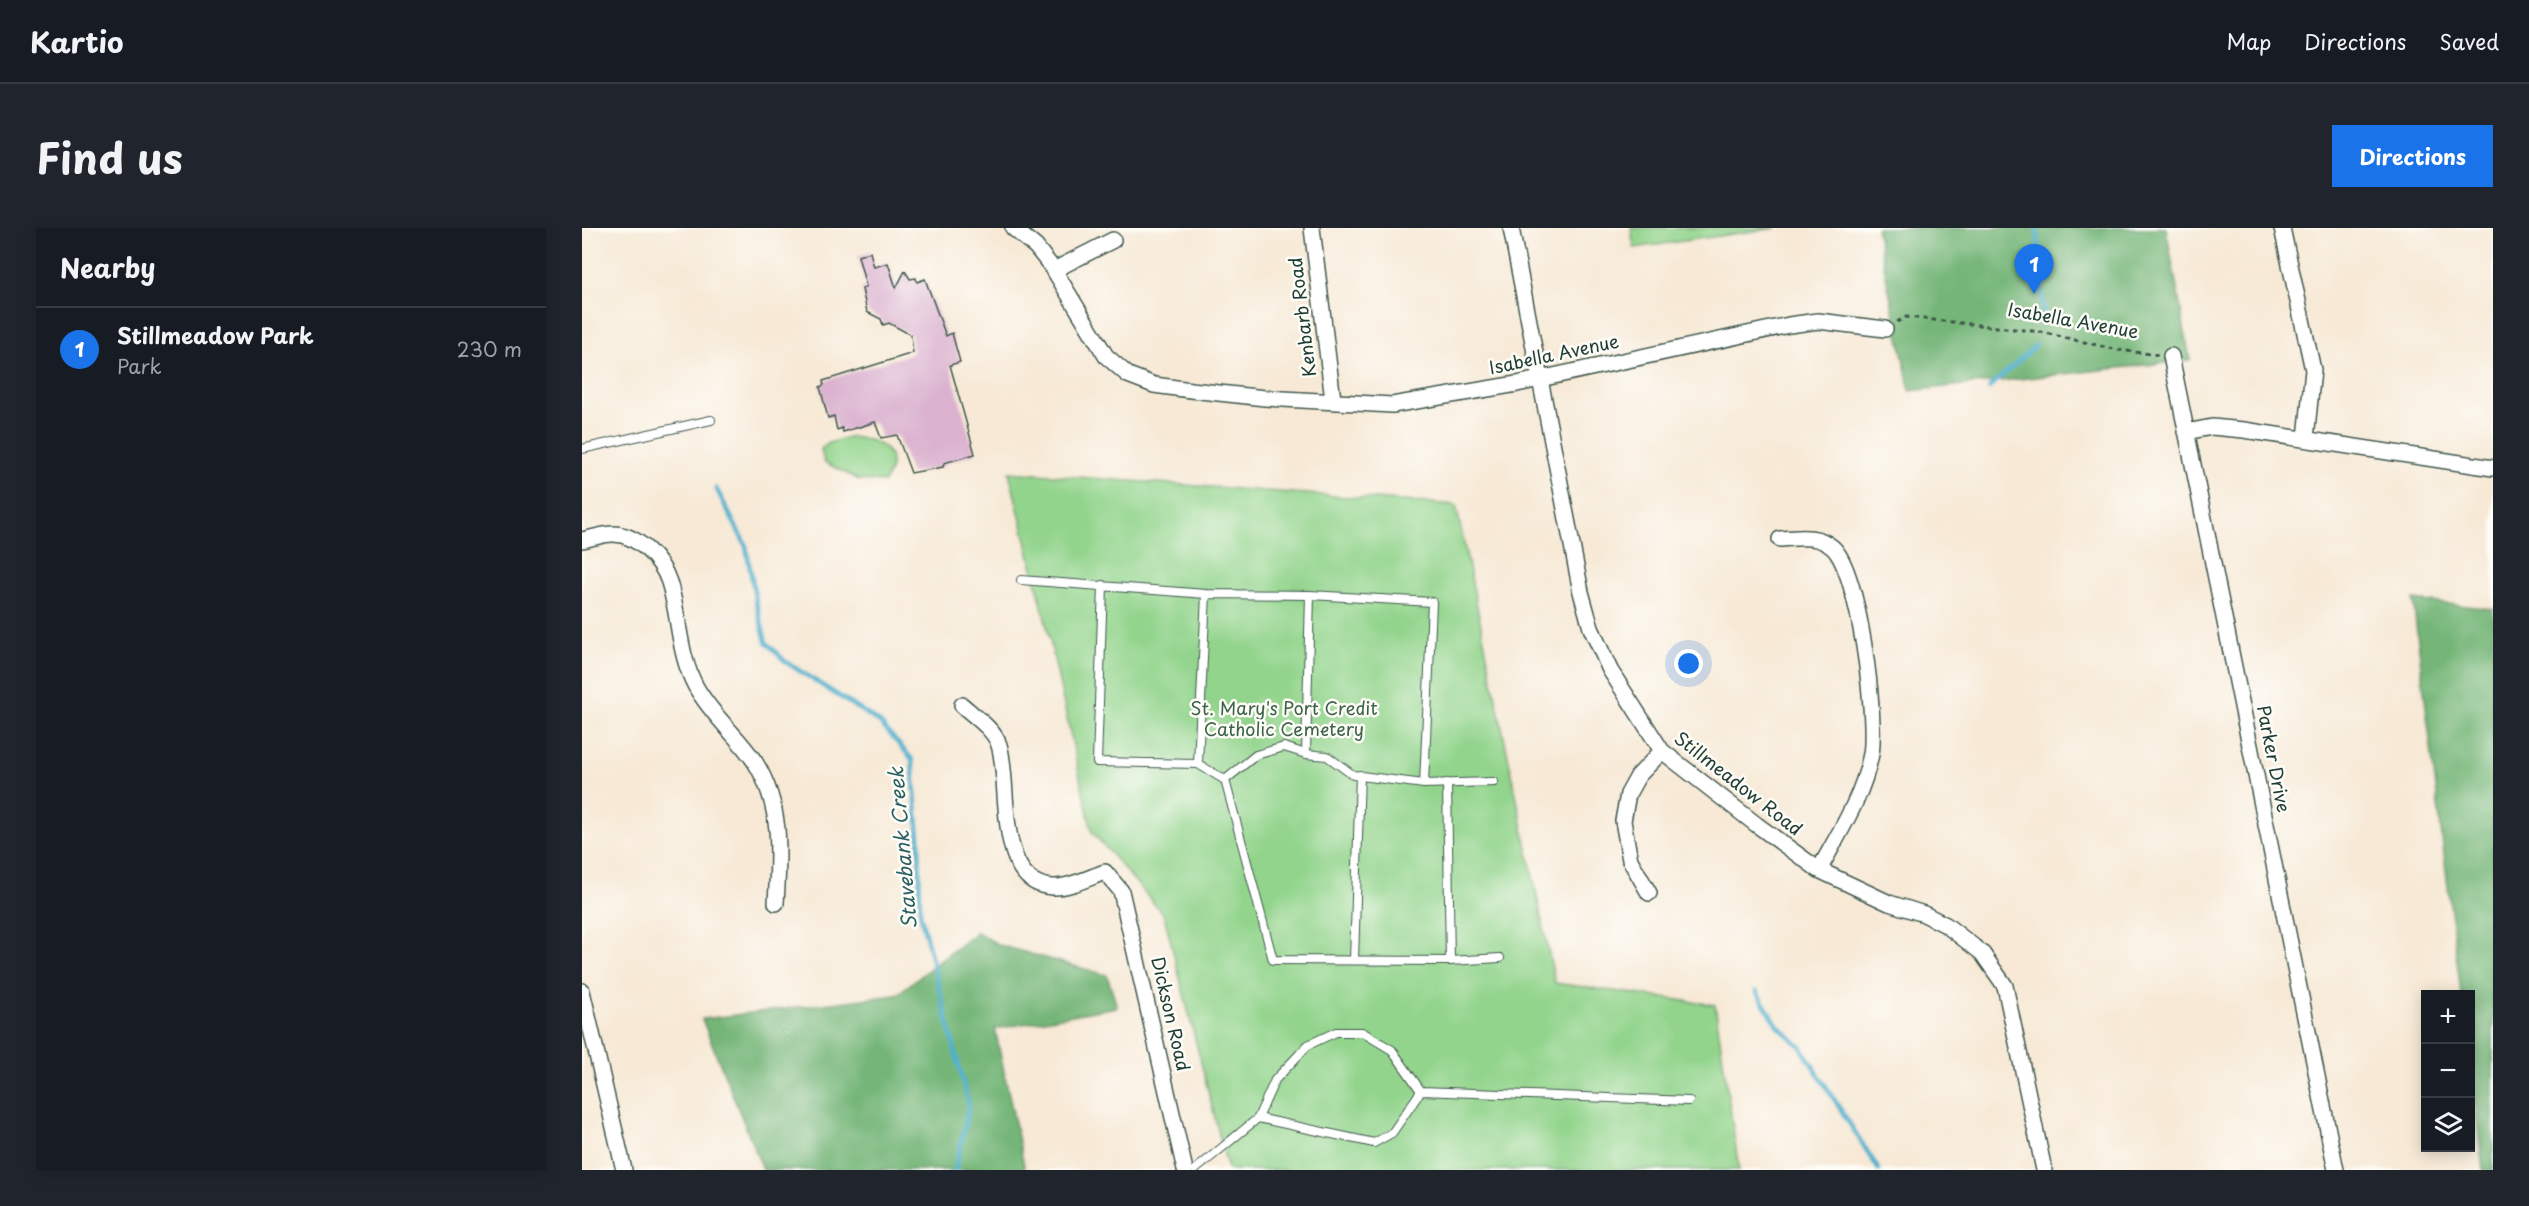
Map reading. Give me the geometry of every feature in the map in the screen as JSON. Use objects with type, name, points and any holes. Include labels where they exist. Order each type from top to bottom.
[{"type":"street","name":"Isabella Avenue","points":[[1013,228],[1036,248],[1054,270],[1106,356],[1128,375],[1154,385],[1191,390],[1265,398],[1392,405],[1542,378],[1799,323],[1818,321],[1885,329]]},
{"type":"street","name":"Kenbarb Road","points":[[1312,228],[1333,400]]},
{"type":"street","name":"Stillmeadow Road","points":[[1511,228],[1542,378],[1581,592],[1591,628],[1619,686],[1662,751],[1757,825],[1819,870],[1890,903],[1924,914],[1967,939],[1982,953],[2005,986],[2044,1170]]},
{"type":"street","points":[[2282,228],[2313,370],[2306,438]]},
{"type":"street","points":[[1054,270],[1113,240]]},
{"type":"street","name":"Parker Drive","points":[[2171,357],[2336,1170]]},
{"type":"street","points":[[2186,432],[2212,427],[2306,438],[2493,468]]},
{"type":"street","points":[[582,540],[608,534],[640,543],[663,571],[668,582],[680,645],[696,687],[719,722],[754,761],[773,803],[779,830],[776,903]]},
{"type":"street","points":[[1780,539],[1814,537],[1833,547],[1840,555],[1850,581],[1871,698],[1874,724],[1864,779],[1854,806],[1819,870]]},
{"type":"street","name":"Dickson Road","points":[[962,705],[984,725],[999,743],[1006,820],[1019,867],[1039,885],[1054,888],[1105,872],[1121,891],[1185,1170]]},
{"type":"street","points":[[1649,893],[1630,860],[1623,820],[1628,794],[1638,776],[1662,751]]},
{"type":"street","points":[[582,991],[624,1170]]},
{"type":"lane","points":[[582,449],[711,420]]},
{"type":"lane","points":[[1021,580],[1206,594],[1310,595],[1432,602],[1424,784]]},
{"type":"lane","points":[[1103,585],[1097,762],[1198,764],[1225,780],[1273,960],[1450,962],[1500,958]]},
{"type":"lane","points":[[1198,764],[1206,594]]},
{"type":"lane","points":[[1306,754],[1310,595]]},
{"type":"lane","points":[[1225,780],[1256,755],[1284,747],[1306,754],[1327,756],[1353,775],[1424,784],[1494,782]]},
{"type":"lane","points":[[1354,960],[1360,775]]},
{"type":"lane","points":[[1447,783],[1450,962]]},
{"type":"lane","points":[[1195,1170],[1258,1118],[1275,1080],[1308,1045],[1336,1032],[1362,1032],[1392,1050],[1421,1091]]},
{"type":"lane","points":[[1421,1091],[1689,1101]]},
{"type":"lane","points":[[1258,1118],[1374,1143],[1392,1133],[1421,1091]]},
{"type":"path","name":"Isabella Avenue","points":[[1885,329],[1906,317],[2041,332],[2118,350],[2171,357]]},
{"type":"green space","points":[[1631,228],[1776,228],[1634,248]]},
{"type":"green space","points":[[1876,228],[2166,228],[2190,360],[1910,391]]},
{"type":"green space","points":[[850,437],[878,444],[890,455],[890,471],[884,482],[859,480],[824,462],[821,449],[829,443]]},
{"type":"green space","name":"St. Mary's Port Credit Catholic Cemetery","points":[[1009,472],[1456,505],[1555,983],[1715,1005],[1739,1170],[1228,1170],[1164,915],[1092,832],[1045,618]]},
{"type":"green space","points":[[2413,600],[2493,609],[2493,1170],[2483,1170],[2475,1104],[2475,990],[2461,990]]},
{"type":"green space","points":[[977,932],[999,945],[1107,975],[1117,1007],[995,1029],[1025,1170],[763,1170],[702,1019],[896,995]]},
{"type":"building","points":[[870,252],[874,267],[888,263],[896,288],[905,271],[910,279],[916,278],[917,282],[925,279],[946,336],[952,333],[960,362],[950,365],[975,454],[944,463],[943,467],[911,473],[897,435],[881,438],[875,422],[843,432],[842,428],[837,430],[834,416],[828,418],[820,387],[824,385],[823,381],[913,353],[911,335],[889,323],[883,325],[881,319],[867,312],[862,289],[866,286],[858,256]]},
{"type":"waterway","points":[[2037,228],[2044,323]]},
{"type":"waterway","points":[[1989,388],[2036,345]]},
{"type":"waterway","name":"Stavebank Creek","points":[[716,488],[746,546],[766,642],[786,662],[879,722],[912,759],[919,836],[920,913],[969,1106],[955,1170]]},
{"type":"waterway","points":[[1756,991],[1778,1026],[1801,1047],[1879,1170]]},
{"type":"place","name":"Stillmeadow Park","points":[[2034,294]]}]
